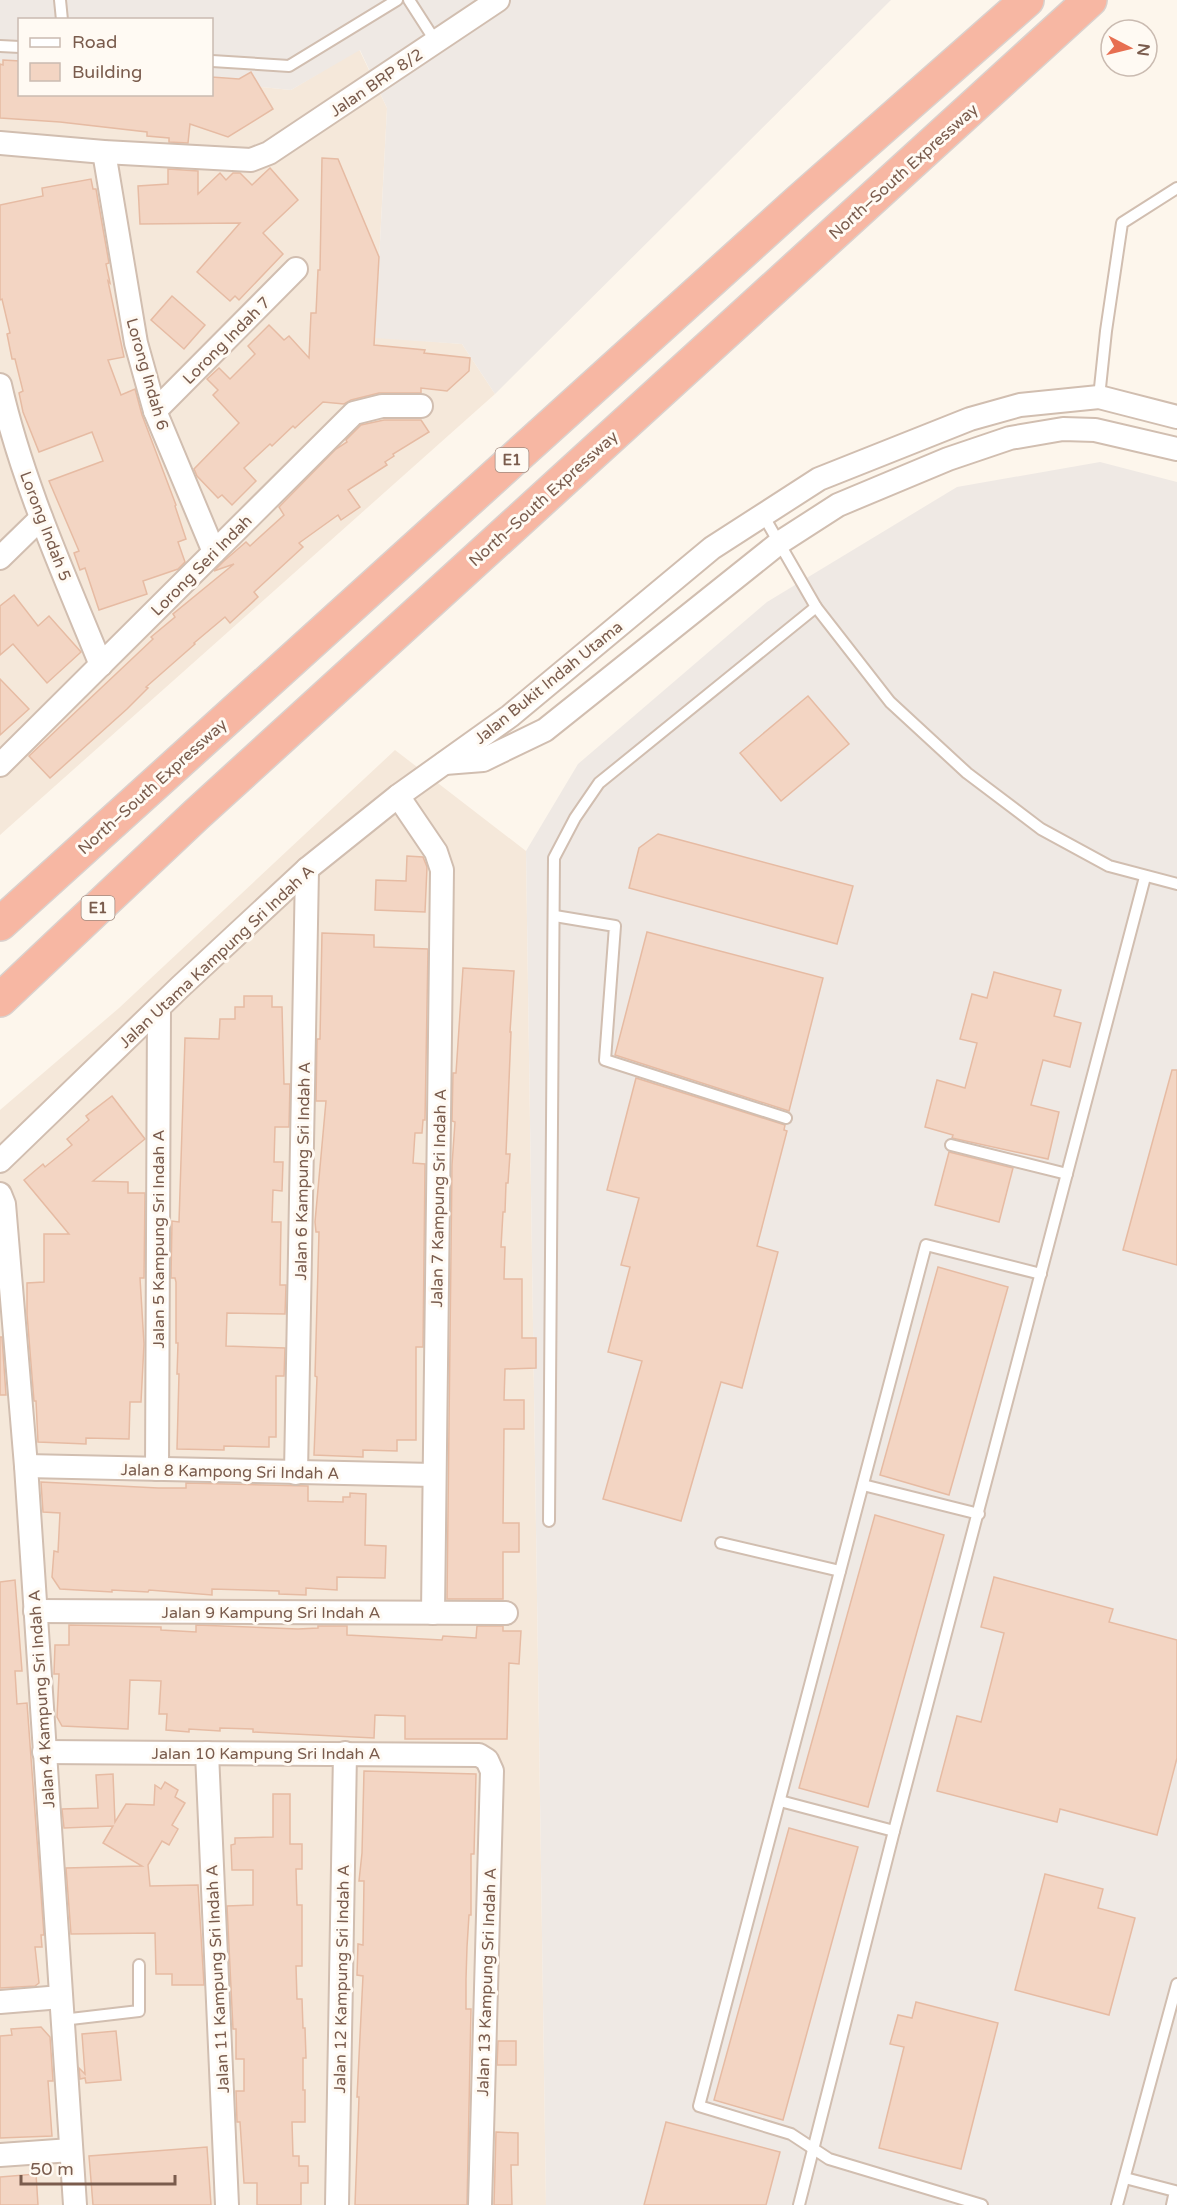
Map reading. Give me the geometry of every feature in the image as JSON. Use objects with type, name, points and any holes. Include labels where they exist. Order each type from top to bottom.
[{"type":"highway","name":"North–South Expressway","points":[[0,924],[782,217],[1027,0]]},
{"type":"highway","name":"North–South Expressway","points":[[0,1000],[196,815],[1090,0]]},
{"type":"street","name":"Jalan BRP 8/2","points":[[104,152],[251,160],[269,153],[436,43],[493,2]]},
{"type":"street","points":[[0,143],[104,152]]},
{"type":"street","name":"Lorong Indah 6","points":[[104,152],[136,343],[155,411],[214,552]]},
{"type":"street","name":"Lorong Indah 7","points":[[155,411],[296,269]]},
{"type":"street","name":"Lorong Indah 5","points":[[0,385],[4,423],[101,665]]},
{"type":"street","name":"Jalan Bukit Indah Utama","points":[[443,763],[510,716],[712,548],[819,479],[970,418],[1020,405],[1099,397],[1177,417]]},
{"type":"street","name":"Lorong Seri Indah","points":[[0,765],[354,413],[382,406],[420,406]]},
{"type":"street","name":"Jalan Bukit Indah Utama","points":[[443,763],[483,760],[544,730],[779,543],[838,505],[948,459],[1010,438],[1062,429],[1095,430],[1177,449]]},
{"type":"street","points":[[0,558],[41,518]]},
{"type":"street","name":"Jalan Utama Kampung Sri Indah A","points":[[0,1161],[307,869],[443,763]]},
{"type":"street","name":"Jalan 7 Kampung Sri Indah A","points":[[398,796],[436,852],[442,870],[433,1613]]},
{"type":"street","name":"Jalan 6 Kampung Sri Indah A","points":[[296,1473],[307,869]]},
{"type":"street","name":"Jalan 5 Kampung Sri Indah A","points":[[157,1469],[159,1008]]},
{"type":"street","name":"Jalan 4 Kampung Sri Indah A","points":[[0,1194],[4,1204],[26,1466],[75,2205]]},
{"type":"street","name":"Jalan 8 Kampong Sri Indah A","points":[[26,1466],[434,1475]]},
{"type":"street","name":"Jalan 9 Kampung Sri Indah A","points":[[35,1611],[506,1614]]},
{"type":"street","name":"Jalan 10 Kampung Sri Indah A","points":[[44,1752],[479,1755],[487,1760]]},
{"type":"street","name":"Jalan 11 Kampung Sri Indah A","points":[[207,1753],[227,2205]]},
{"type":"street","name":"Jalan 12 Kampung Sri Indah A","points":[[337,2205],[345,1753]]},
{"type":"street","name":"Jalan 13 Kampung Sri Indah A","points":[[480,2205],[492,1770],[487,1760]]},
{"type":"street","points":[[0,2002],[61,1997]]},
{"type":"street","points":[[0,2155],[71,2150]]},
{"type":"lane","points":[[60,0],[62,18]]},
{"type":"lane","points":[[213,61],[288,66],[397,0]]},
{"type":"lane","points":[[409,0],[436,43]]},
{"type":"lane","points":[[0,46],[18,47]]},
{"type":"lane","points":[[1099,397],[1122,223],[1177,188]]},
{"type":"lane","points":[[763,515],[816,607],[890,702],[967,773],[1041,829],[1109,866],[1177,884]]},
{"type":"lane","points":[[549,1521],[554,858],[574,818],[599,783],[816,607]]},
{"type":"lane","points":[[799,2205],[894,1831],[1145,877]]},
{"type":"lane","points":[[555,916],[615,926],[605,1060],[786,1118]]},
{"type":"lane","points":[[951,1145],[1067,1174]]},
{"type":"lane","points":[[982,2205],[829,2159],[791,2134],[699,2106],[926,1245],[1041,1274]]},
{"type":"lane","points":[[863,1485],[979,1514]]},
{"type":"lane","points":[[721,1544],[840,1571]]},
{"type":"lane","points":[[780,1801],[894,1831]]},
{"type":"lane","points":[[62,2020],[140,2011],[139,1965]]},
{"type":"lane","points":[[1117,2205],[1177,1984]]},
{"type":"lane","points":[[1125,2178],[1175,2190],[1172,2205]]},
{"type":"shaded area","points":[[0,0],[891,0],[495,394],[462,344],[375,338],[387,108],[360,50],[291,90],[213,82],[213,18],[18,18],[18,63],[0,61]]},
{"type":"shaded area","points":[[359,49],[387,108],[375,337],[462,344],[495,394],[0,835],[0,61],[18,63],[18,96],[213,96],[213,82],[291,90]]},
{"type":"shaded area","points":[[1100,462],[1177,482],[1177,2205],[546,2205],[526,851],[578,764],[767,602],[957,487]]},
{"type":"shaded area","points":[[395,750],[526,851],[546,2205],[0,2205],[0,1110],[119,1008]]},
{"type":"building","points":[[3,60],[18,61],[18,96],[213,96],[213,77],[239,79],[251,72],[273,109],[228,137],[190,124],[188,143],[169,142],[169,138],[147,136],[147,132],[0,118],[0,64],[3,65]]},
{"type":"building","points":[[322,158],[338,159],[379,257],[374,345],[425,350],[424,353],[470,358],[469,371],[447,391],[421,388],[421,393],[379,393],[344,404],[323,402],[295,428],[293,426],[272,446],[270,444],[244,468],[256,481],[232,505],[222,495],[218,498],[197,476],[194,469],[239,423],[213,395],[218,390],[207,379],[219,368],[230,379],[255,354],[248,346],[269,325],[284,340],[289,336],[309,358],[311,313],[316,313],[318,270],[320,270]]},
{"type":"building","points":[[270,168],[298,200],[263,233],[283,254],[239,300],[235,296],[230,301],[197,272],[240,223],[140,224],[138,186],[168,184],[168,169],[198,171],[198,194],[220,173],[226,180],[233,173],[240,173],[252,185]]},
{"type":"building","points":[[91,179],[93,189],[96,189],[109,263],[106,264],[110,283],[108,281],[124,357],[108,360],[121,395],[135,389],[186,539],[178,542],[185,562],[178,569],[143,581],[147,594],[99,610],[85,568],[80,570],[74,553],[79,551],[49,481],[103,461],[92,432],[39,452],[23,412],[19,393],[23,391],[15,359],[12,359],[7,334],[10,333],[2,299],[0,300],[0,205],[43,196],[42,188]]},
{"type":"building","points":[[172,296],[205,325],[184,349],[151,320]]},
{"type":"building","points":[[384,420],[421,420],[429,432],[393,454],[394,456],[385,462],[387,465],[348,490],[360,507],[341,520],[338,515],[299,543],[303,547],[254,592],[258,597],[230,623],[225,617],[194,643],[146,687],[148,688],[127,709],[50,778],[29,756],[153,639],[151,637],[175,617],[173,614],[234,564],[214,571],[224,561],[246,542],[250,546],[284,515],[279,507],[336,449],[347,442],[346,440],[361,425]]},
{"type":"building","points":[[14,595],[38,626],[49,616],[81,652],[47,683],[13,644],[0,655],[0,606]]},
{"type":"building","points":[[0,679],[29,709],[0,735]]},
{"type":"building","points":[[808,696],[849,744],[781,801],[740,753]]},
{"type":"building","points":[[658,834],[853,886],[837,944],[629,888],[639,848]]},
{"type":"building","points":[[407,856],[423,857],[427,867],[425,912],[375,910],[376,880],[406,881]]},
{"type":"building","points":[[647,932],[823,978],[789,1111],[615,1055]]},
{"type":"building","points":[[322,933],[374,935],[374,947],[428,949],[425,1120],[423,1120],[422,1133],[415,1133],[413,1163],[425,1164],[423,1347],[416,1347],[416,1440],[397,1440],[397,1451],[363,1450],[363,1457],[314,1455],[319,1232],[316,1232],[315,1222],[326,1101],[316,1101]]},
{"type":"building","points":[[463,968],[514,971],[506,1154],[510,1154],[501,1247],[505,1247],[504,1279],[522,1279],[522,1338],[536,1338],[536,1368],[505,1369],[504,1400],[524,1400],[524,1429],[504,1429],[503,1523],[519,1523],[519,1552],[503,1552],[503,1599],[447,1599],[452,1165],[455,1122],[452,1121],[453,1073],[456,1073]]},
{"type":"building","points":[[994,972],[1061,990],[1054,1016],[1081,1023],[1070,1067],[1043,1060],[1031,1105],[1059,1112],[1048,1159],[952,1138],[953,1135],[925,1127],[937,1080],[965,1088],[977,1043],[960,1039],[972,994],[987,998]]},
{"type":"building","points":[[244,996],[272,996],[272,1007],[282,1007],[284,1084],[290,1084],[289,1127],[275,1127],[274,1162],[283,1162],[282,1191],[273,1190],[272,1222],[281,1222],[280,1285],[286,1285],[285,1314],[227,1313],[226,1346],[285,1348],[284,1376],[276,1376],[276,1437],[269,1437],[269,1447],[224,1446],[224,1450],[177,1449],[179,1374],[177,1374],[176,1282],[175,1278],[171,1278],[172,1221],[179,1222],[185,1038],[219,1039],[220,1019],[235,1019],[235,1007],[244,1007]]},
{"type":"building","points":[[1172,1070],[1177,1070],[1177,1265],[1123,1250]]},
{"type":"building","points":[[636,1078],[785,1125],[784,1130],[787,1131],[757,1246],[778,1252],[742,1388],[721,1382],[681,1521],[603,1499],[642,1361],[608,1352],[630,1267],[621,1265],[639,1198],[607,1190]]},
{"type":"building","points":[[112,1096],[145,1139],[93,1181],[128,1182],[128,1193],[145,1193],[144,1278],[140,1278],[144,1344],[141,1402],[130,1402],[129,1439],[86,1438],[86,1444],[38,1442],[27,1314],[27,1283],[44,1282],[44,1234],[69,1234],[24,1180],[43,1164],[45,1167],[72,1145],[67,1139],[89,1120],[86,1116]]},
{"type":"building","points":[[949,1152],[1013,1168],[999,1222],[935,1205]]},
{"type":"building","points":[[938,1267],[1008,1287],[949,1495],[880,1475]]},
{"type":"building","points":[[0,1337],[2,1337],[6,1395],[0,1395]]},
{"type":"building","points":[[41,1482],[158,1488],[186,1488],[186,1483],[308,1486],[308,1501],[343,1502],[343,1497],[350,1497],[350,1493],[366,1494],[365,1545],[386,1546],[385,1578],[337,1577],[337,1590],[306,1588],[306,1595],[279,1594],[279,1591],[212,1589],[212,1595],[149,1590],[148,1592],[112,1590],[112,1592],[60,1589],[52,1577],[54,1551],[58,1552],[60,1513],[43,1512]]},
{"type":"building","points":[[875,1515],[944,1535],[868,1807],[799,1788]]},
{"type":"building","points":[[994,1577],[1113,1609],[1109,1622],[1177,1640],[1177,1758],[1157,1835],[1060,1809],[1057,1822],[937,1791],[957,1716],[981,1722],[1004,1633],[981,1627]]},
{"type":"building","points":[[15,1580],[22,1671],[15,1671],[17,1704],[27,1703],[44,1935],[41,1935],[42,1947],[35,1947],[39,1983],[35,1986],[0,1988],[0,1582]]},
{"type":"building","points":[[69,1625],[161,1627],[161,1630],[196,1632],[196,1625],[298,1629],[347,1626],[347,1635],[442,1640],[443,1636],[476,1638],[477,1626],[503,1626],[503,1631],[521,1631],[519,1664],[509,1663],[507,1739],[405,1739],[405,1716],[375,1715],[374,1738],[253,1732],[253,1729],[220,1728],[220,1731],[189,1729],[189,1732],[166,1730],[167,1714],[159,1714],[161,1681],[130,1680],[128,1729],[62,1726],[57,1717],[59,1674],[54,1674],[55,1645],[69,1645]]},
{"type":"building","points":[[364,1771],[476,1774],[474,1854],[471,1854],[471,1915],[469,1915],[466,1979],[466,2009],[471,2009],[467,2205],[355,2205],[363,1976],[357,1975],[358,1944],[363,1945],[364,1881],[359,1881]]},
{"type":"building","points":[[113,1774],[115,1822],[126,1804],[154,1805],[155,1785],[161,1789],[165,1782],[178,1790],[175,1797],[185,1803],[172,1825],[178,1829],[169,1845],[162,1841],[148,1865],[150,1886],[198,1885],[204,1985],[172,1985],[172,1974],[156,1974],[155,1933],[71,1934],[66,1868],[142,1866],[103,1843],[113,1826],[64,1828],[62,1809],[98,1808],[96,1775]]},
{"type":"building","points":[[273,1794],[290,1794],[290,1844],[302,1844],[302,1869],[296,1869],[297,1905],[302,1905],[302,1966],[296,1966],[297,1999],[302,1999],[303,2028],[305,2028],[306,2058],[303,2058],[303,2090],[305,2090],[305,2122],[292,2122],[293,2156],[299,2156],[299,2166],[308,2166],[308,2183],[301,2183],[301,2205],[257,2205],[257,2183],[244,2183],[240,2122],[237,2122],[236,2091],[244,2091],[244,2059],[236,2059],[227,1906],[253,1905],[253,1870],[232,1870],[231,1845],[235,1844],[235,1838],[273,1837]]},
{"type":"building","points":[[789,1828],[858,1847],[783,2120],[714,2100]]},
{"type":"building","points":[[1045,1874],[1103,1889],[1098,1908],[1135,1918],[1109,2015],[1015,1990]]},
{"type":"building","points":[[916,2002],[998,2023],[961,2169],[879,2148],[904,2047],[890,2044],[898,2015],[912,2018]]},
{"type":"building","points":[[41,2027],[50,2037],[53,2081],[48,2081],[52,2136],[0,2138],[0,2036],[12,2035],[11,2029]]},
{"type":"building","points":[[116,2031],[121,2080],[86,2083],[85,2078],[80,2079],[79,2068],[85,2074],[82,2034]]},
{"type":"building","points":[[498,2041],[516,2041],[516,2065],[497,2065]]},
{"type":"building","points":[[666,2122],[780,2152],[766,2205],[644,2205]]},
{"type":"building","points":[[496,2132],[518,2133],[518,2165],[511,2165],[512,2205],[494,2205]]},
{"type":"building","points":[[207,2147],[211,2205],[93,2205],[89,2156]]},
{"type":"building","points":[[36,2174],[38,2205],[0,2205],[0,2177]]}]
